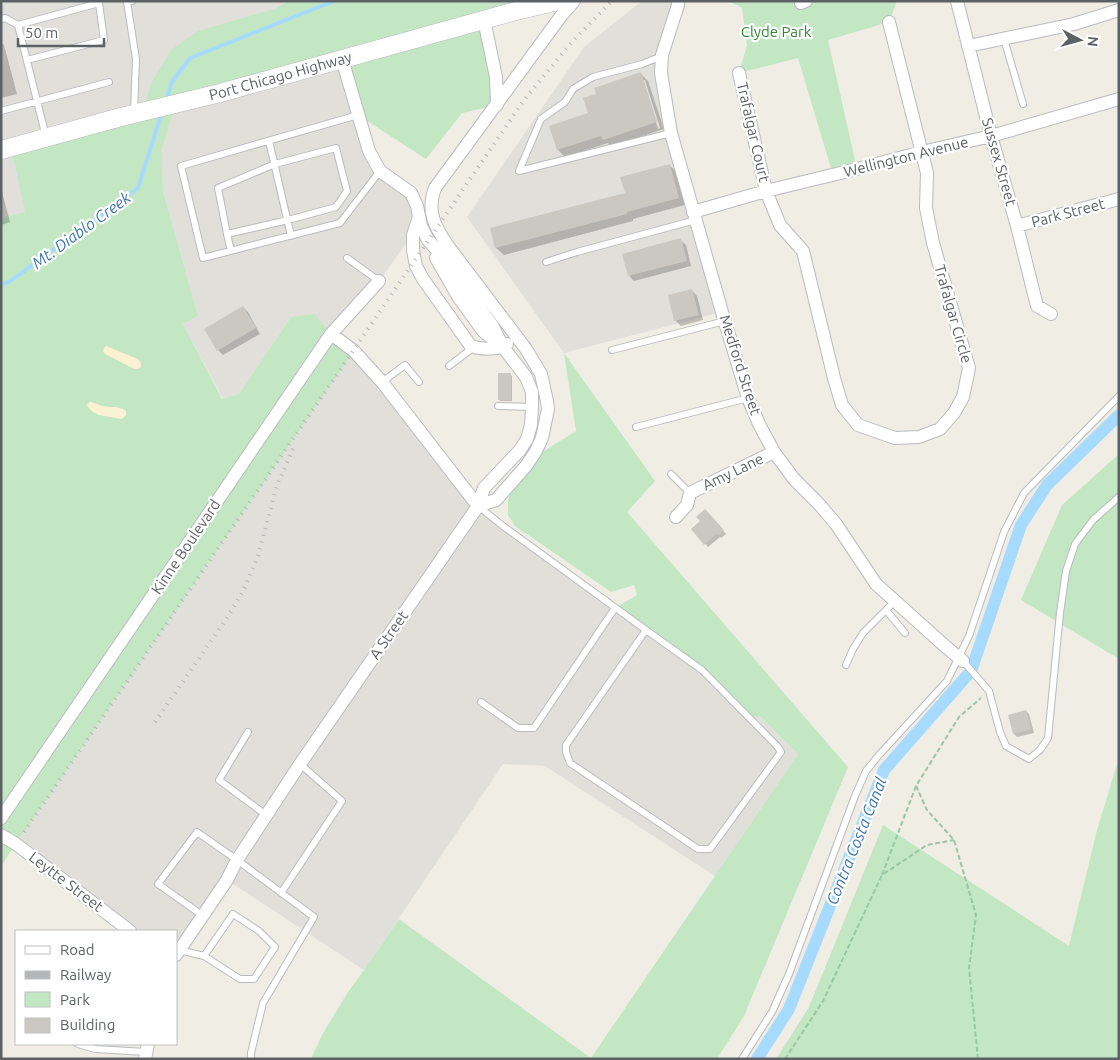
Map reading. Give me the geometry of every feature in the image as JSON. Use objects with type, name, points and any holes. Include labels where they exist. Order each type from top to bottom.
[{"type":"street","name":"Port Chicago Highway","points":[[1,150],[342,59],[484,20],[515,9],[558,1]]},
{"type":"street","points":[[442,254],[437,228],[431,211],[432,196],[435,188],[574,1]]},
{"type":"street","name":"Medford Street","points":[[678,1],[662,55],[661,73],[671,133],[748,398],[758,424],[774,452],[794,479],[836,524],[890,606],[961,659]]},
{"type":"street","name":"Sussex Street","points":[[957,1],[1037,306],[1051,314]]},
{"type":"street","points":[[968,46],[1074,24],[1119,10]]},
{"type":"street","points":[[484,20],[496,76],[497,104]]},
{"type":"street","name":"Trafalgar Circle","points":[[766,191],[780,225],[803,251],[842,405],[858,425],[895,438],[920,437],[940,428],[954,414],[963,396],[969,368],[933,243],[926,208],[927,172],[889,22]]},
{"type":"street","points":[[331,334],[354,351],[382,382],[478,506],[496,500],[526,466],[536,451],[542,438],[548,409],[541,374],[516,336],[428,240],[420,226],[417,206],[411,193],[380,171],[369,151],[342,59]]},
{"type":"street","name":"Trafalgar Court","points":[[739,73],[766,191]]},
{"type":"street","name":"Wellington Avenue","points":[[694,216],[766,191],[991,136],[1119,99]]},
{"type":"street","name":"Park Street","points":[[1017,226],[1119,199]]},
{"type":"street","points":[[419,218],[413,235],[416,266],[470,345],[483,348],[503,347],[516,336]]},
{"type":"street","points":[[419,273],[442,254]]},
{"type":"street","name":"A Street","points":[[178,953],[227,880],[237,860],[300,764],[478,506],[484,488],[520,450],[526,439],[531,425],[532,392],[526,377],[503,347],[492,325],[442,254]]},
{"type":"street","name":"Kinne Boulevard","points":[[1,818],[331,334],[379,281]]},
{"type":"street","name":"Amy Lane","points":[[676,517],[687,506],[690,493],[774,452]]},
{"type":"street","name":"Leytte Street","points":[[1,835],[16,844],[129,930]]},
{"type":"lane","points":[[127,116],[136,59],[127,2],[132,1]]},
{"type":"lane","points":[[18,25],[99,3],[104,40],[27,60]]},
{"type":"lane","points":[[1,19],[6,18],[18,25],[47,138]]},
{"type":"lane","points":[[1004,38],[1023,104]]},
{"type":"lane","points":[[662,55],[634,66],[593,77],[573,89],[565,102],[540,119],[520,171],[671,133]]},
{"type":"lane","points":[[1,111],[108,82]]},
{"type":"lane","points":[[358,115],[181,166],[203,258],[340,223],[380,171]]},
{"type":"lane","points":[[269,140],[292,236]]},
{"type":"lane","points":[[227,234],[336,207],[347,191],[336,148],[275,164],[218,188],[227,234],[231,251]]},
{"type":"lane","points":[[546,262],[694,216]]},
{"type":"lane","points":[[347,258],[379,281]]},
{"type":"lane","points":[[612,350],[725,321]]},
{"type":"lane","points":[[449,366],[474,347]]},
{"type":"lane","points":[[382,382],[405,365],[419,382]]},
{"type":"lane","points":[[742,1059],[772,1012],[789,974],[854,796],[866,771],[878,755],[947,681],[961,659],[1004,532],[1024,493],[1119,396]]},
{"type":"lane","points":[[636,427],[748,398]]},
{"type":"lane","points":[[498,406],[532,407]]},
{"type":"lane","points":[[671,474],[690,493]]},
{"type":"lane","points":[[961,659],[989,691],[1000,732],[1006,746],[1029,759],[1040,750],[1048,738],[1060,612],[1066,571],[1075,544],[1093,520],[1119,497]]},
{"type":"lane","points":[[478,506],[702,670],[777,746],[781,752],[710,849],[698,849],[576,768],[570,763],[566,752],[566,745],[646,630]]},
{"type":"lane","points":[[846,665],[863,633],[890,606],[905,632]]},
{"type":"lane","points":[[481,702],[518,728],[534,728],[615,608]]},
{"type":"lane","points":[[248,732],[219,780],[266,815]]},
{"type":"lane","points":[[281,893],[342,801],[300,764]]},
{"type":"lane","points":[[202,915],[158,884],[198,832],[314,917],[263,1003],[251,1059]]},
{"type":"lane","points":[[178,953],[204,956],[240,979],[254,979],[275,947],[260,931],[234,914],[204,956]]},
{"type":"lane","points":[[81,1045],[95,1050],[146,1052]]},
{"type":"path","points":[[785,1059],[823,1001],[882,875],[916,786],[960,717],[989,691]]},
{"type":"path","points":[[916,786],[928,810],[954,840],[976,915],[969,968],[978,1059]]},
{"type":"path","points":[[882,875],[927,845],[954,840]]},
{"type":"shaded area","points":[[1,1],[289,1],[274,9],[142,112],[25,212],[1,218]]},
{"type":"shaded area","points":[[642,1],[678,1],[661,73],[722,312],[564,353],[467,217],[584,47]]},
{"type":"shaded area","points":[[342,59],[369,151],[411,193],[417,228],[379,281],[331,334],[291,317],[239,394],[223,399],[183,324],[198,316],[163,191],[162,149],[176,104]]},
{"type":"shaded area","points":[[354,351],[478,506],[760,716],[798,754],[715,876],[545,766],[503,764],[364,970],[227,880],[178,952],[178,930],[129,930],[16,844]]},
{"type":"green space","points":[[289,1],[558,1],[484,20],[497,105],[462,113],[426,159],[358,115],[342,59],[176,104],[162,149],[163,191],[198,316],[183,324],[222,399],[239,394],[291,317],[315,314],[331,334],[354,351],[1,866],[1,218],[25,212],[11,147],[142,112],[152,82],[171,50],[198,31],[274,9]]},
{"type":"green space","name":"Clyde Park","points":[[729,1],[897,1],[889,22],[828,40],[857,169],[833,175],[798,58],[739,73],[747,45],[742,8]]},
{"type":"green space","points":[[564,353],[655,481],[627,512],[848,767],[744,1016],[717,1059],[311,1059],[322,1035],[348,992],[399,919],[591,1058],[798,754],[760,716],[749,717],[702,670],[615,608],[637,595],[634,585],[611,592],[515,526],[508,515],[508,500],[512,489],[541,453],[576,431]]},
{"type":"green space","points":[[1119,454],[1119,659],[1021,600],[1062,505]]},
{"type":"green space","points":[[1119,758],[1119,1059],[776,1059],[809,1007],[883,825],[1069,946],[1097,830]]},
{"type":"sand","points":[[106,346],[138,359],[141,367],[134,369],[105,354],[103,351]]},
{"type":"sand","points":[[90,402],[102,406],[120,408],[126,411],[126,415],[122,419],[99,415],[88,407],[87,404]]},
{"type":"building","points":[[641,72],[657,122],[603,140],[601,136],[557,150],[549,126],[588,113],[583,98],[596,94],[594,88]]},
{"type":"building","points":[[670,164],[679,198],[627,212],[627,214],[495,248],[490,228],[625,193],[620,177]]},
{"type":"building","points":[[681,238],[687,261],[628,276],[622,254]]},
{"type":"building","points":[[692,289],[699,315],[674,321],[668,295]]},
{"type":"building","points":[[243,306],[256,328],[217,351],[204,329]]},
{"type":"building","points":[[498,373],[511,373],[511,400],[498,400]]},
{"type":"building","points":[[705,509],[724,530],[718,535],[716,534],[704,545],[691,529],[700,521],[696,517]]},
{"type":"building","points":[[1026,710],[1031,729],[1013,734],[1008,715]]},
{"type":"waterway","name":"Mt. Diablo Creek","points":[[166,100],[172,82],[190,58],[334,1]]},
{"type":"waterway","name":"Mt. Diablo Creek","points":[[1,284],[9,282],[138,188],[162,112]]},
{"type":"waterway","name":"Contra Costa Canal","points":[[757,1059],[789,1009],[884,770],[971,671],[1021,525],[1047,485],[1119,415]]},
{"type":"railway","points":[[24,832],[524,100],[572,42],[612,1]]},
{"type":"railway","points":[[155,722],[229,615],[244,589],[258,556],[277,485],[294,447]]}]
